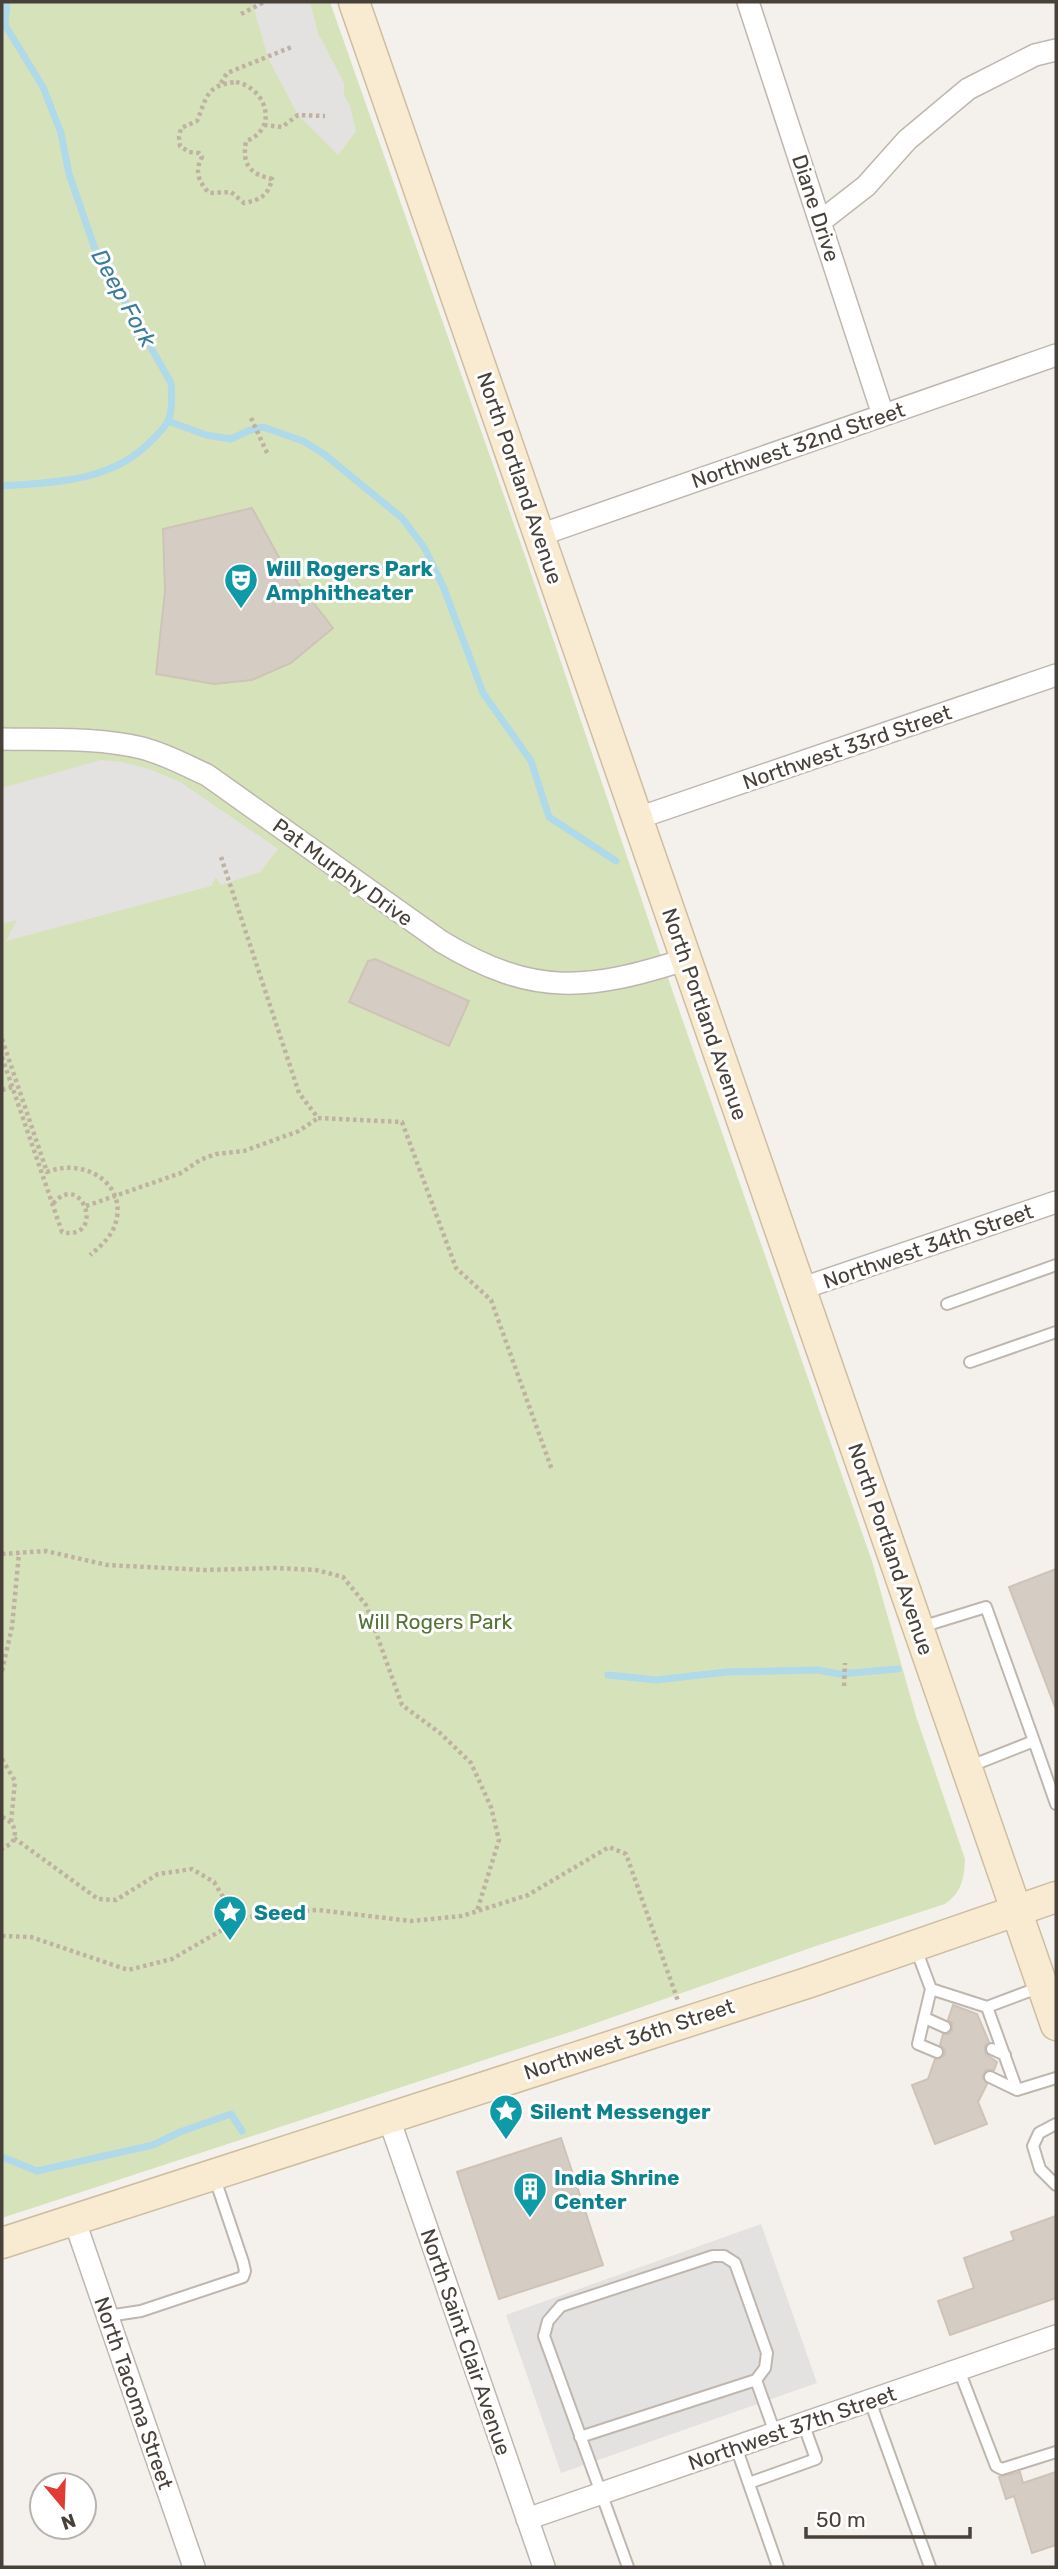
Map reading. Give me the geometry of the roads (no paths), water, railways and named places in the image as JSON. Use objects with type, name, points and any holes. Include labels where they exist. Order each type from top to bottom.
[{"type":"main road","name":"North Portland Avenue","points":[[354,2],[1056,2025]]},
{"type":"main road","name":"Northwest 36th Street","points":[[2,2243],[915,1946],[1056,1897]]},
{"type":"street","name":"Diane Drive","points":[[748,2],[883,415]]},
{"type":"street","points":[[821,221],[866,186],[907,139],[968,89],[1035,55],[1056,50]]},
{"type":"street","name":"Northwest 32nd Street","points":[[540,536],[1056,355]]},
{"type":"street","name":"Northwest 33rd Street","points":[[638,818],[1056,675]]},
{"type":"street","name":"Pat Murphy Drive","points":[[2,739],[102,742],[143,748],[207,775],[442,943],[476,963],[504,973],[542,983],[586,984],[638,974],[687,959]]},
{"type":"street","name":"Northwest 34th Street","points":[[800,1289],[1056,1202]]},
{"type":"street","name":"North Saint Clair Avenue","points":[[388,2116],[544,2567]]},
{"type":"street","name":"North Tacoma Street","points":[[74,2219],[194,2567]]},
{"type":"street","name":"Northwest 37th Street","points":[[527,2519],[1056,2336]]},
{"type":"lane","points":[[947,1304],[1056,1265]]},
{"type":"lane","points":[[970,1362],[1056,1332]]},
{"type":"lane","points":[[918,1628],[986,1607],[1056,1804]]},
{"type":"lane","points":[[967,1767],[1034,1741]]},
{"type":"lane","points":[[915,1946],[931,1989],[918,2044],[937,2052]]},
{"type":"lane","points":[[931,1989],[987,2007],[1042,1986]]},
{"type":"lane","points":[[987,2007],[1017,2090]]},
{"type":"lane","points":[[925,2018],[945,2027]]},
{"type":"lane","points":[[992,2049],[1005,2055]]},
{"type":"lane","points":[[990,2077],[1017,2090],[1056,2078]]},
{"type":"lane","points":[[1056,2124],[1039,2133],[1033,2146],[1040,2169],[1056,2185]]},
{"type":"lane","points":[[108,2316],[141,2311],[243,2277],[243,2262],[213,2174]]},
{"type":"lane","points":[[580,2437],[756,2380],[765,2368],[767,2353],[735,2263],[724,2256],[713,2256],[561,2306],[548,2321],[544,2336],[600,2494],[628,2567]]},
{"type":"lane","points":[[960,2370],[996,2466],[1002,2469],[1056,2452]]},
{"type":"lane","points":[[756,2380],[775,2433]]},
{"type":"lane","points":[[870,2401],[930,2567]]},
{"type":"lane","points":[[749,2483],[816,2459],[803,2423]]},
{"type":"lane","points":[[736,2446],[778,2567]]},
{"type":"waterway","name":"Deep Fork","points":[[2,486],[61,481],[118,465],[135,455],[164,427],[170,417],[172,397],[171,383],[95,249],[69,174],[61,133],[43,87],[5,25],[7,2]]},
{"type":"waterway","points":[[168,421],[206,435],[231,439],[263,427],[303,441],[324,454],[402,518],[424,547],[443,586],[483,693],[531,761],[549,817],[616,861]]},
{"type":"waterway","points":[[608,1675],[656,1680],[726,1672],[818,1670],[839,1674],[898,1669]]},
{"type":"waterway","points":[[2,2157],[37,2171],[153,2145],[180,2132],[231,2114],[242,2131]]},
{"type":"place","name":"Will Rogers Park Amphitheater","points":[[241,610]]},
{"type":"place","name":"Seed","points":[[230,1942]]},
{"type":"place","name":"Silent Messenger","points":[[506,2141]]},
{"type":"place","name":"India Shrine Center","points":[[530,2219]]},
{"type":"park label","name":"Will Rogers Park","points":[[435,1621]]}]
